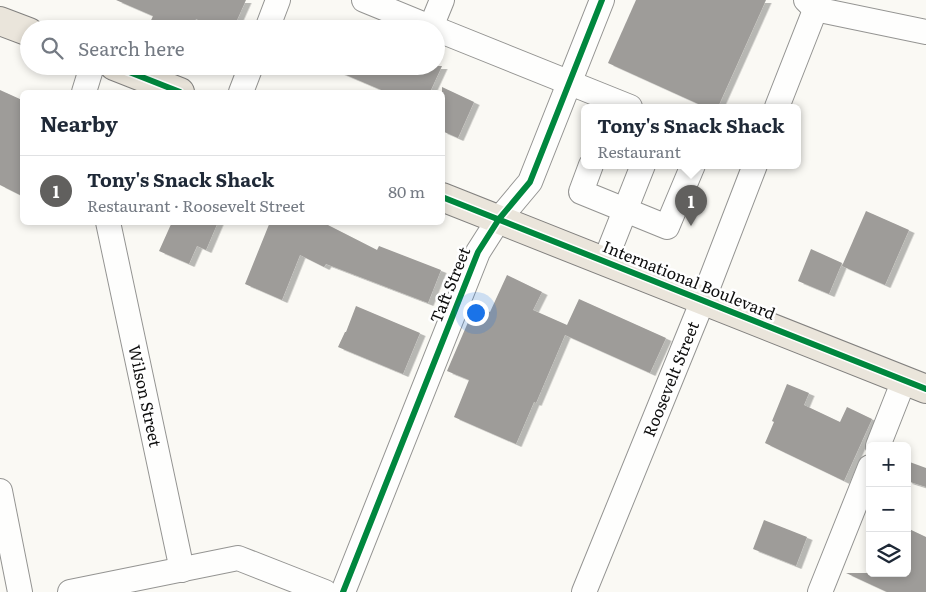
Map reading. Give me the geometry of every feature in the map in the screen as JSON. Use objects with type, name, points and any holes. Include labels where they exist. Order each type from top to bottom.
[{"type":"main road","points":[[0,21],[20,29]]},
{"type":"main road","points":[[137,75],[175,90]]},
{"type":"main road","name":"International Boulevard","points":[[445,198],[915,384]]},
{"type":"street","points":[[270,20],[278,0]]},
{"type":"street","points":[[364,0],[414,20]]},
{"type":"street","points":[[436,20],[442,0]]},
{"type":"street","name":"Taft Street","points":[[343,592],[478,252],[499,219],[530,182],[602,0]]},
{"type":"street","points":[[778,104],[813,3],[926,32]]},
{"type":"street","points":[[445,32],[569,82],[617,104]]},
{"type":"street","points":[[85,90],[89,75]]},
{"type":"street","points":[[242,90],[248,75]]},
{"type":"street","points":[[590,169],[581,192],[667,227],[691,169]]},
{"type":"street","points":[[605,261],[641,169]]},
{"type":"street","name":"Roosevelt Street","points":[[584,592],[753,169]]},
{"type":"street","name":"Wilson Street","points":[[109,225],[182,570]]},
{"type":"street","points":[[880,442],[915,384]]},
{"type":"street","points":[[820,592],[866,477]]},
{"type":"street","points":[[0,491],[20,592]]},
{"type":"street","points":[[70,592],[238,558],[325,592]]},
{"type":"building","points":[[116,0],[246,0],[237,20],[151,20],[153,16]]},
{"type":"building","points":[[636,0],[766,0],[719,104],[698,104],[608,63]]},
{"type":"building","points":[[346,75],[438,75],[431,90],[381,90]]},
{"type":"building","points":[[442,87],[474,102],[458,138],[445,132],[445,90],[442,90]]},
{"type":"building","points":[[0,90],[20,99],[20,195],[0,185]]},
{"type":"building","points":[[866,211],[909,230],[885,285],[842,266]]},
{"type":"building","points":[[171,225],[217,225],[206,250],[197,246],[189,264],[159,251]]},
{"type":"building","points":[[269,225],[328,225],[377,250],[379,246],[441,270],[428,303],[326,264],[324,267],[300,255],[282,300],[245,284]]},
{"type":"building","points":[[811,249],[842,263],[829,294],[798,281]]},
{"type":"building","points":[[507,275],[542,292],[533,310],[567,325],[579,299],[666,338],[650,373],[565,335],[516,444],[454,417],[469,380],[447,371],[475,306],[490,312]]},
{"type":"building","points":[[356,306],[420,333],[403,374],[338,347]]},
{"type":"building","points":[[787,384],[809,393],[804,405],[840,422],[847,407],[872,419],[844,481],[765,443]]},
{"type":"building","points":[[911,462],[926,468],[926,487],[911,482]]},
{"type":"building","points":[[764,520],[807,537],[796,566],[753,549]]},
{"type":"building","points":[[911,530],[926,537],[926,592],[887,592],[846,573],[866,573],[866,577],[911,577]]},
{"type":"cycle path","points":[[343,592],[478,252],[499,219],[530,182],[602,0]]},
{"type":"cycle path","points":[[137,75],[175,90]]},
{"type":"cycle path","points":[[445,198],[926,389]]},
{"type":"place","name":"Tony's Snack Shack","points":[[691,226]]}]
